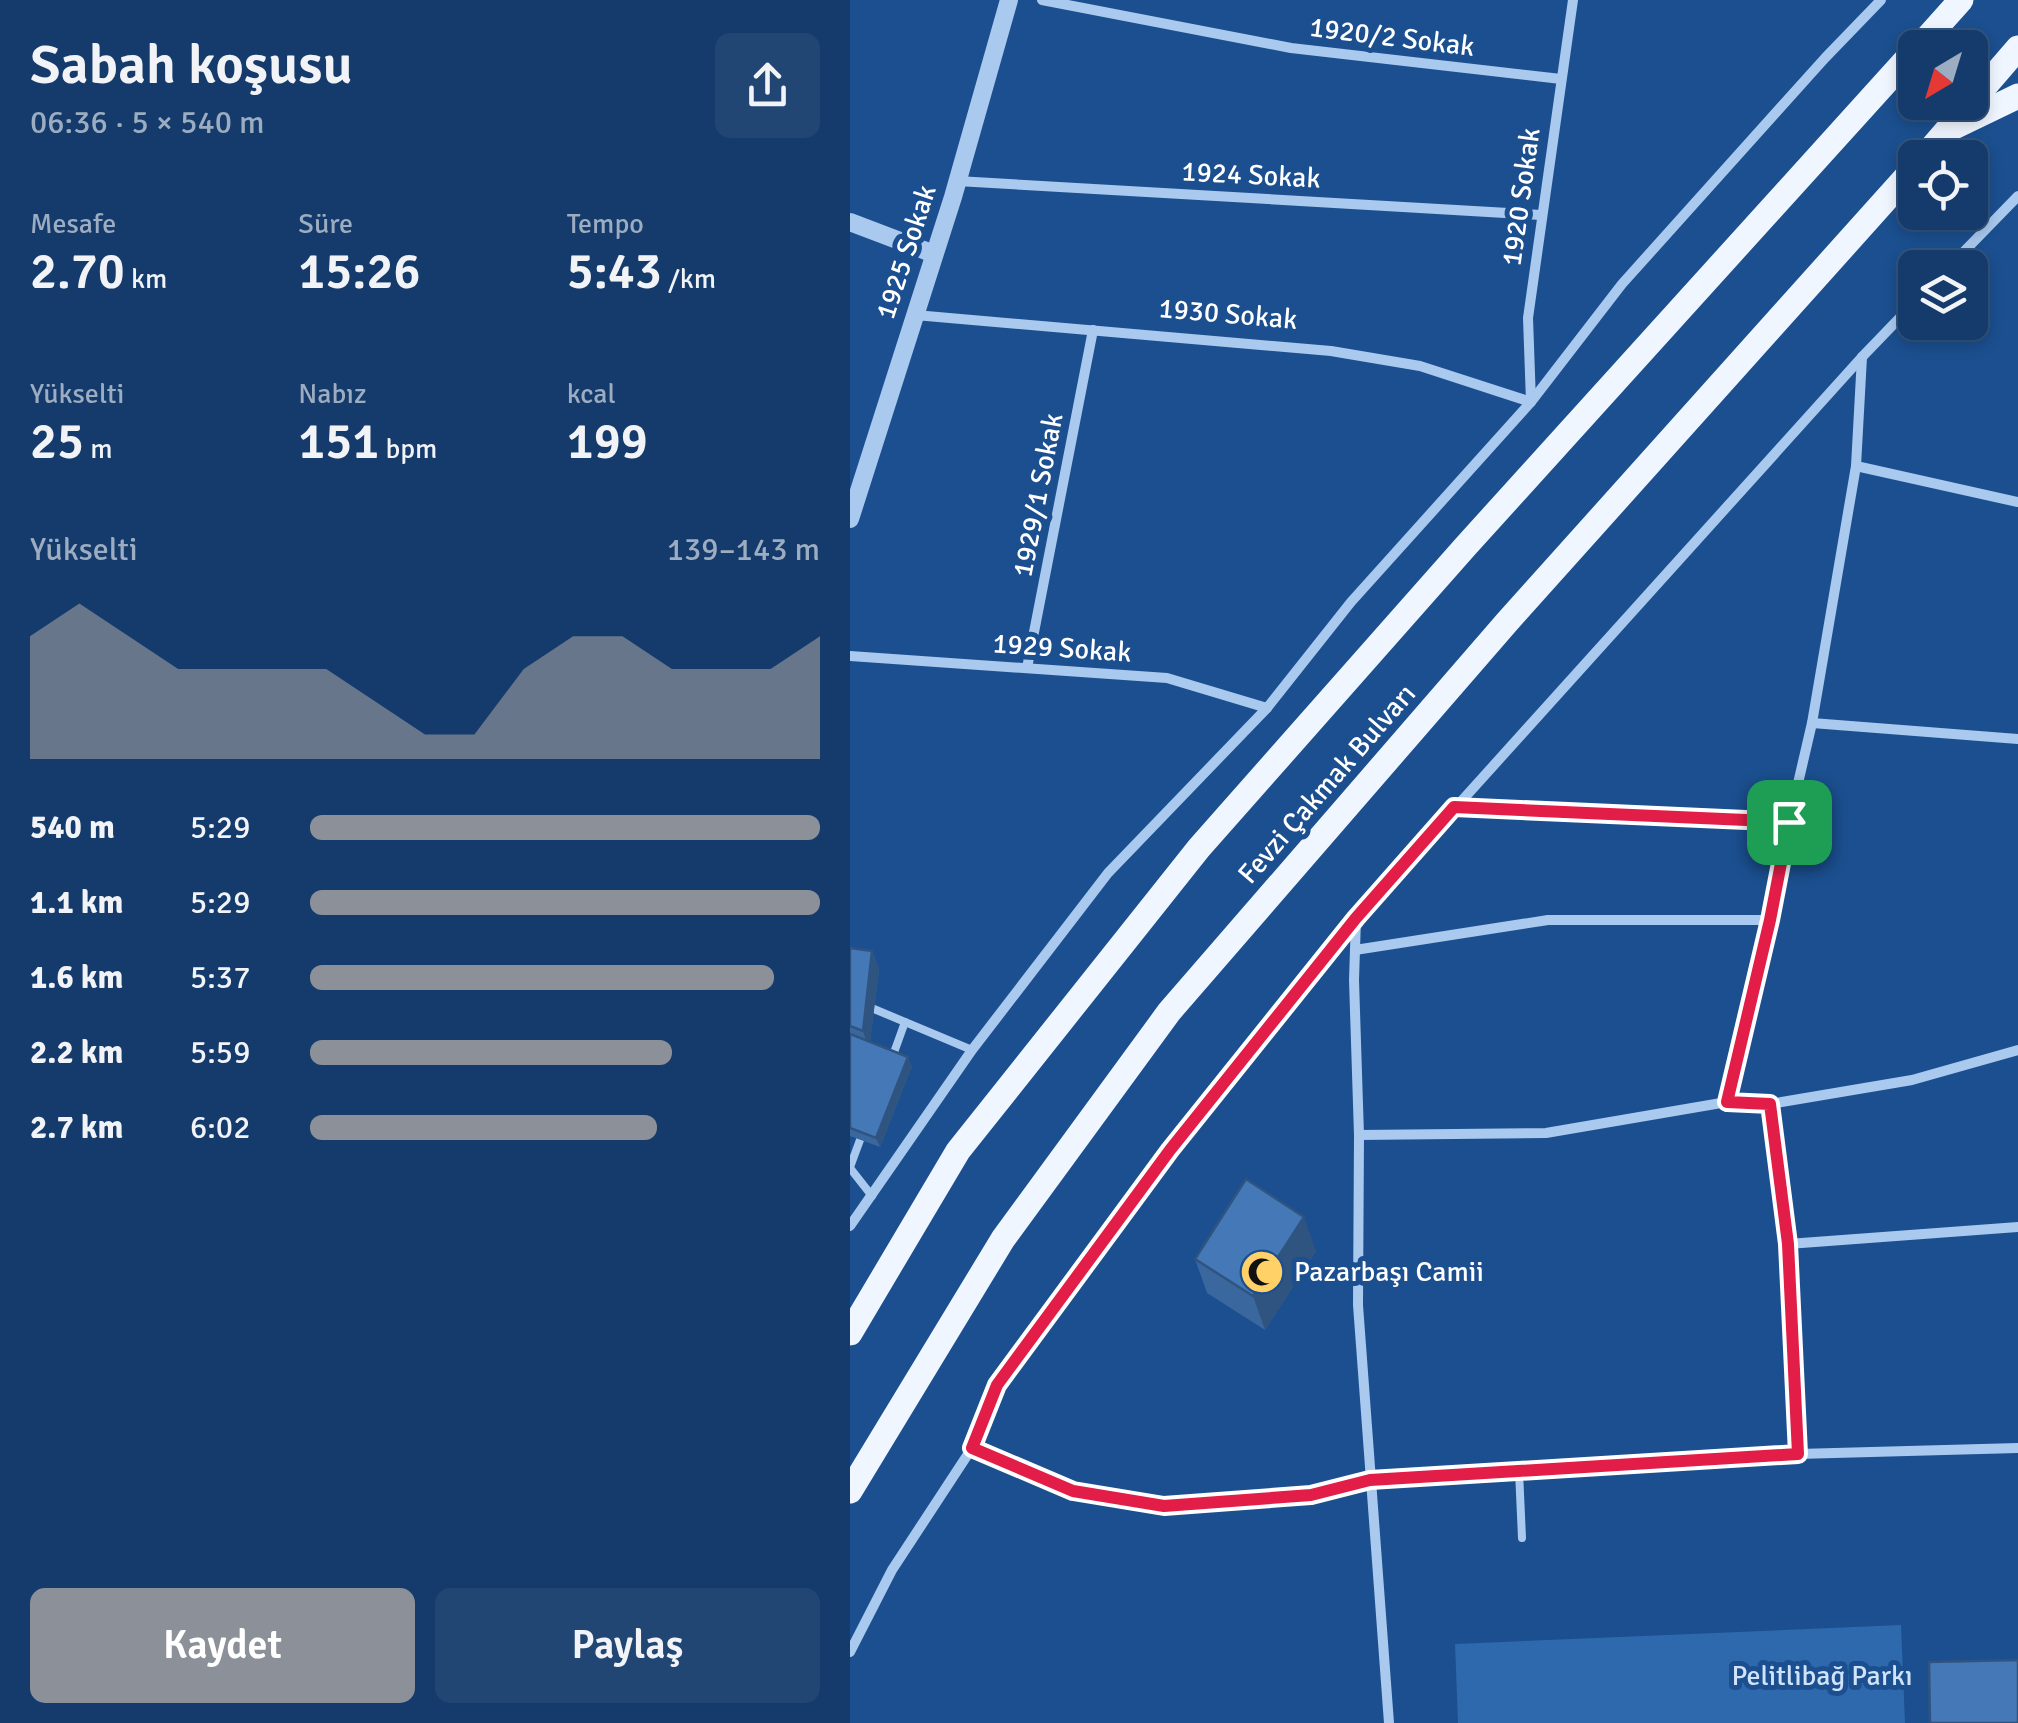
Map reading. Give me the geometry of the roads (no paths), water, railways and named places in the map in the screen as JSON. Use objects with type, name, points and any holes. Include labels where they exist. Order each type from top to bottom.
[{"type":"main road","name":"Fevzi Çakmak Bulvarı","points":[[1933,30],[1960,0]]},
{"type":"main road","points":[[1939,140],[2018,48]]},
{"type":"main road","name":"Fevzi Çakmak Bulvarı","points":[[850,1333],[958,1151],[1200,848],[1898,69]]},
{"type":"main road","points":[[1946,132],[2018,96]]},
{"type":"main road","name":"Fevzi Çakmak Bulvarı","points":[[850,1491],[1003,1239],[1169,1012],[1507,622],[1898,185]]},
{"type":"street","name":"1925 Sokak","points":[[850,518],[958,180],[1010,0]]},
{"type":"street","name":"1920/2 Sokak","points":[[1042,0],[1291,48],[1561,80]]},
{"type":"street","name":"1920 Sokak","points":[[1530,402],[1528,318],[1572,0]]},
{"type":"street","points":[[850,1226],[972,1050],[1108,874],[1267,708],[1351,602],[1530,402],[1622,284],[1881,0]]},
{"type":"street","name":"1924 Sokak","points":[[958,180],[1541,215]]},
{"type":"street","points":[[1966,250],[2018,196]]},
{"type":"street","points":[[850,222],[934,254]]},
{"type":"street","name":"1930 Sokak","points":[[915,315],[1332,351],[1420,366],[1530,402]]},
{"type":"street","points":[[850,1652],[892,1570],[972,1448],[997,1385],[1170,1150],[1356,918],[1898,320]]},
{"type":"street","name":"1929/1 Sokak","points":[[1027,668],[1093,330]]},
{"type":"street","points":[[1727,1102],[1812,723],[1856,466],[1862,357]]},
{"type":"street","points":[[1856,466],[2018,502]]},
{"type":"street","name":"1929 Sokak","points":[[850,656],[1168,678],[1267,708]]},
{"type":"street","points":[[1812,723],[2018,739]]},
{"type":"street","points":[[1454,807],[1789,822]]},
{"type":"street","points":[[1356,918],[1358,1305],[1389,1723]]},
{"type":"street","points":[[1355,950],[1548,920],[1770,920]]},
{"type":"street","points":[[1359,1135],[1546,1133],[1727,1102],[1770,1104],[1912,1080],[2018,1050]]},
{"type":"street","points":[[1770,1104],[1788,1244],[1798,1454]]},
{"type":"street","points":[[1788,1244],[2018,1227]]},
{"type":"street","points":[[972,1448],[1073,1491],[1164,1506],[1311,1495],[1370,1480],[1798,1454],[2018,1448]]},
{"type":"lane","points":[[874,1009],[972,1050]]},
{"type":"lane","points":[[892,1058],[905,1022]]},
{"type":"lane","points":[[860,1140],[850,1167],[872,1196]]},
{"type":"lane","points":[[1518,1471],[1522,1538]]},
{"type":"place","name":"Pazarbaşı Camii","points":[[1262,1272]]},
{"type":"park label","name":"Pelitlibağ Parkı","points":[[1822,1676]]}]
